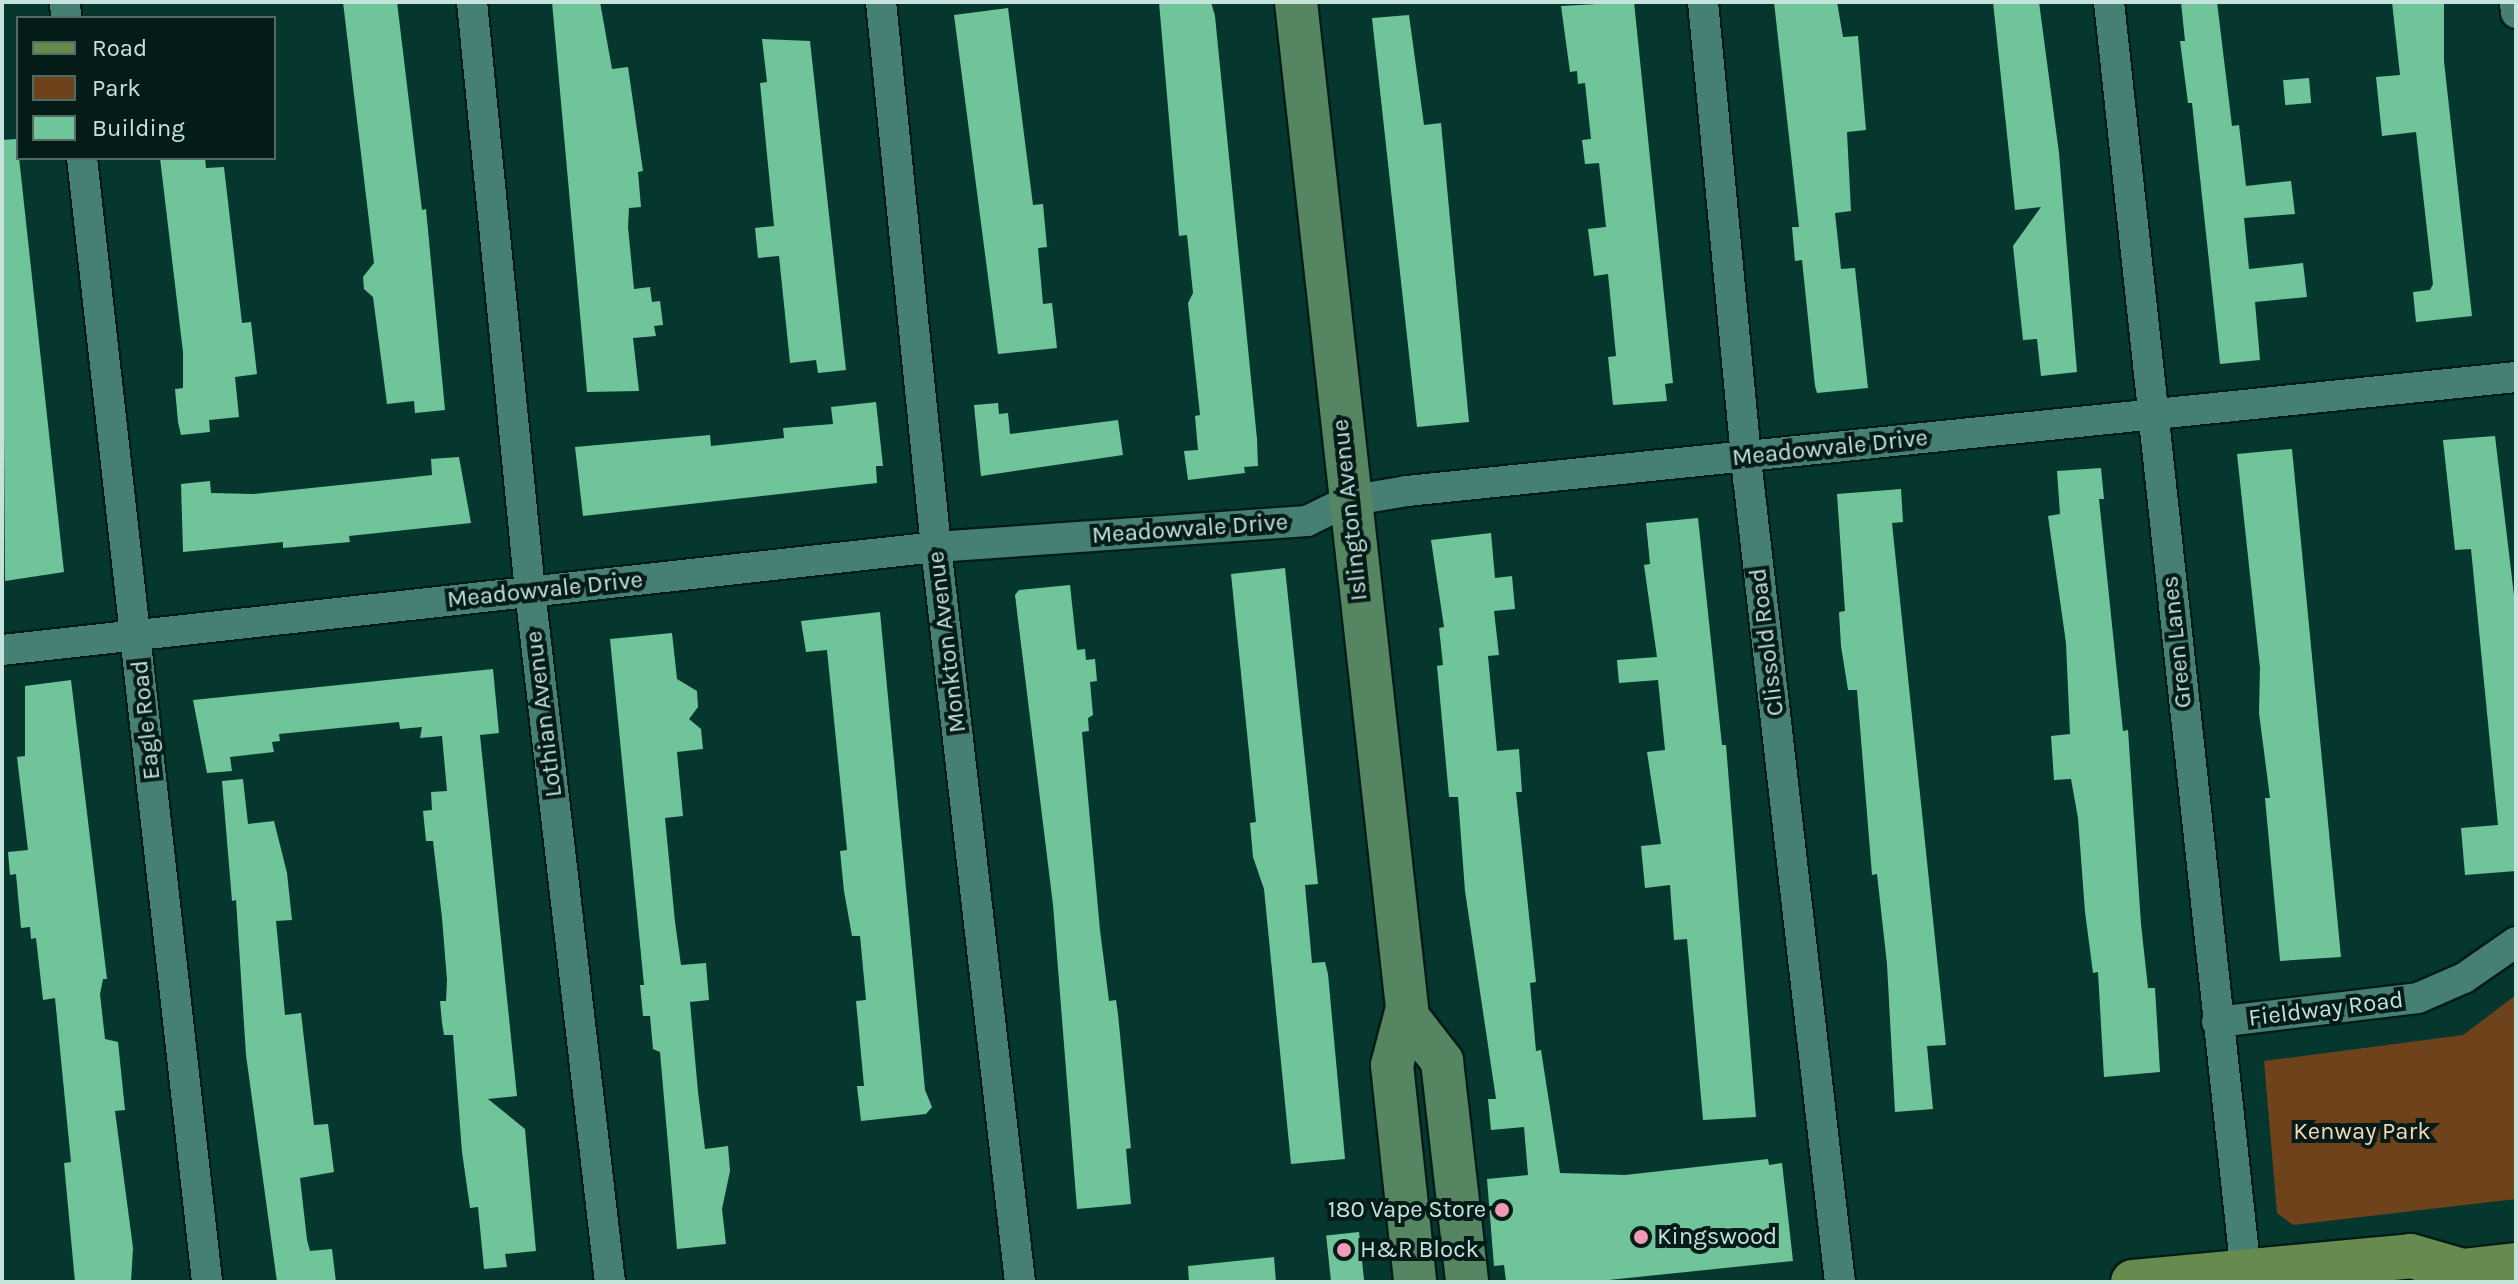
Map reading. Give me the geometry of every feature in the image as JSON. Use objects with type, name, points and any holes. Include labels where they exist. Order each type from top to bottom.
[{"type":"main road","name":"Islington Avenue","points":[[1296,2],[1348,501],[1408,1017],[1392,1065],[1415,1282]]},
{"type":"main road","points":[[1408,1017],[1442,1061],[1467,1282]]},
{"type":"main road","points":[[2133,1282],[2247,1277],[2411,1256],[2453,1276],[2516,1265]]},
{"type":"street","name":"Lothian Avenue","points":[[472,2],[530,591],[610,1282]]},
{"type":"street","name":"Monkton Avenue","points":[[881,2],[936,547],[1020,1282]]},
{"type":"street","name":"Clissold Road","points":[[1703,2],[1746,458],[1840,1282]]},
{"type":"street","name":"Green Lanes","points":[[2109,2],[2247,1277]]},
{"type":"street","points":[[2515,2],[2516,13]]},
{"type":"street","name":"Eagle Road","points":[[82,160],[207,1282]]},
{"type":"street","name":"Meadowvale Drive","points":[[2,650],[936,547],[1307,521],[1348,501],[1407,491],[1746,458],[2152,411],[2516,377]]},
{"type":"street","name":"Fieldway Road","points":[[2217,1022],[2418,998],[2464,978],[2516,942]]},
{"type":"green space","name":"Kenway Park","points":[[2516,995],[2516,1199],[2293,1225],[2277,1213],[2264,1061],[2463,1035]]},
{"type":"building","points":[[343,2],[397,2],[422,210],[426,209],[445,410],[415,413],[414,401],[387,404],[373,297],[364,289],[363,277],[374,263]]},
{"type":"building","points":[[552,2],[600,2],[612,69],[628,67],[643,171],[638,172],[641,207],[629,208],[634,289],[650,287],[652,302],[660,301],[663,325],[654,326],[656,336],[633,338],[639,391],[587,392]]},
{"type":"building","points":[[1159,2],[1211,2],[1215,16],[1257,439],[1258,466],[1244,467],[1245,473],[1188,480],[1184,451],[1198,450],[1195,416],[1200,415],[1188,303],[1193,293],[1187,235],[1179,236]]},
{"type":"building","points":[[1634,2],[1673,383],[1665,384],[1667,401],[1613,405],[1608,357],[1616,356],[1608,274],[1594,276],[1588,229],[1606,227],[1599,163],[1585,164],[1582,140],[1591,139],[1585,83],[1578,84],[1577,71],[1570,72],[1561,6]]},
{"type":"building","points":[[1774,2],[1837,2],[1843,37],[1858,36],[1866,130],[1847,132],[1851,211],[1835,213],[1841,269],[1855,268],[1868,388],[1817,393],[1815,386],[1802,260],[1795,261],[1792,227],[1799,227]]},
{"type":"building","points":[[1993,2],[2039,2],[2059,153],[2077,372],[2041,376],[2037,339],[2023,340],[2013,246],[2041,207],[2015,210]]},
{"type":"building","points":[[2181,2],[2217,2],[2232,126],[2239,125],[2246,186],[2291,181],[2295,214],[2244,218],[2249,269],[2303,263],[2307,297],[2255,302],[2260,360],[2220,364],[2192,103],[2188,103],[2180,41],[2185,41]]},
{"type":"building","points":[[2392,2],[2444,2],[2444,61],[2472,316],[2416,322],[2413,292],[2430,290],[2433,284],[2416,132],[2382,136],[2376,77],[2400,75]]},
{"type":"building","points":[[1008,8],[1033,205],[1043,204],[1047,247],[1038,248],[1043,304],[1052,303],[1057,348],[998,354],[954,15]]},
{"type":"building","points":[[1409,15],[1424,125],[1441,123],[1469,422],[1417,427],[1372,18]]},
{"type":"building","points":[[762,39],[810,41],[846,370],[818,373],[816,360],[790,363],[779,256],[758,258],[755,228],[774,226],[760,83],[767,82]]},
{"type":"building","points":[[2309,78],[2311,103],[2285,105],[2283,80]]},
{"type":"building","points":[[16,139],[16,160],[19,160],[64,572],[5,581],[2,140]]},
{"type":"building","points":[[160,160],[205,160],[206,168],[224,167],[242,323],[251,322],[257,374],[235,377],[239,417],[209,420],[210,432],[181,435],[175,389],[183,388],[183,352]]},
{"type":"building","points":[[876,402],[883,466],[876,466],[877,483],[583,516],[575,447],[710,435],[711,446],[784,438],[783,428],[833,424],[831,407]]},
{"type":"building","points":[[998,403],[999,414],[1008,413],[1010,434],[1118,420],[1123,455],[981,476],[974,405]]},
{"type":"building","points":[[2495,436],[2516,612],[2516,871],[2465,875],[2461,828],[2498,825],[2471,549],[2455,550],[2443,440]]},
{"type":"building","points":[[2292,449],[2341,957],[2280,961],[2265,798],[2270,798],[2259,713],[2260,668],[2237,454]]},
{"type":"building","points":[[459,457],[471,523],[349,536],[350,542],[283,548],[283,542],[183,552],[181,484],[210,481],[211,493],[253,494],[432,475],[431,459]]},
{"type":"building","points":[[2101,468],[2104,499],[2099,499],[2123,731],[2128,730],[2141,924],[2148,988],[2155,988],[2160,1072],[2104,1077],[2098,972],[2093,973],[2085,912],[2078,818],[2071,779],[2054,780],[2051,736],[2070,734],[2066,643],[2048,516],[2060,514],[2057,471]]},
{"type":"building","points":[[1901,489],[1903,522],[1892,523],[1946,1045],[1927,1046],[1933,1109],[1895,1112],[1887,964],[1877,874],[1872,875],[1857,690],[1848,690],[1841,646],[1839,612],[1845,611],[1837,494]]},
{"type":"building","points":[[1698,518],[1722,745],[1726,745],[1756,1117],[1703,1120],[1687,939],[1674,940],[1670,885],[1645,888],[1641,846],[1661,844],[1647,752],[1665,750],[1658,680],[1619,683],[1617,660],[1657,657],[1644,565],[1650,564],[1646,523]]},
{"type":"building","points":[[1491,533],[1495,578],[1512,576],[1515,609],[1494,611],[1499,655],[1488,656],[1497,751],[1519,749],[1522,792],[1516,792],[1536,982],[1530,983],[1536,1051],[1541,1050],[1560,1173],[1625,1175],[1768,1159],[1769,1165],[1782,1163],[1793,1261],[1589,1282],[1506,1281],[1504,1265],[1494,1266],[1487,1179],[1528,1175],[1524,1127],[1491,1130],[1488,1099],[1496,1099],[1465,891],[1458,797],[1449,797],[1437,666],[1443,665],[1439,628],[1444,627],[1431,540]]},
{"type":"building","points":[[1285,568],[1318,884],[1305,885],[1312,963],[1325,962],[1328,974],[1345,1159],[1291,1164],[1264,889],[1253,857],[1250,823],[1256,822],[1231,574]]},
{"type":"building","points":[[1070,585],[1077,650],[1085,649],[1086,660],[1095,659],[1097,681],[1090,682],[1093,715],[1088,718],[1089,731],[1082,732],[1100,930],[1109,1001],[1116,1000],[1118,1014],[1131,1148],[1126,1149],[1131,1204],[1077,1209],[1053,905],[1015,595],[1019,590]]},
{"type":"building","points":[[880,612],[925,1090],[932,1107],[926,1114],[861,1121],[857,1086],[864,1086],[856,1001],[866,1000],[860,936],[852,936],[844,891],[840,851],[847,850],[827,650],[806,652],[801,621]]},
{"type":"building","points":[[672,633],[677,679],[697,691],[698,707],[689,719],[701,729],[703,749],[677,752],[683,816],[665,818],[675,922],[681,965],[706,963],[709,1000],[690,1002],[698,1092],[705,1149],[728,1146],[730,1171],[722,1209],[726,1244],[677,1249],[660,1052],[653,1049],[650,1016],[643,1016],[640,985],[644,985],[610,639]]},
{"type":"building","points":[[493,669],[499,733],[480,735],[517,1096],[488,1099],[525,1129],[536,1251],[505,1254],[507,1267],[484,1269],[478,1207],[470,1208],[462,1152],[453,1035],[444,1035],[442,1023],[440,1001],[446,1001],[447,980],[442,918],[433,841],[426,841],[423,811],[432,810],[431,792],[447,791],[442,736],[420,738],[422,727],[400,729],[399,722],[279,734],[280,741],[272,742],[274,752],[230,757],[232,771],[207,773],[193,700]]},
{"type":"building","points":[[71,680],[107,979],[103,979],[100,994],[105,1039],[118,1042],[125,1110],[115,1111],[133,1248],[131,1282],[75,1282],[64,1163],[71,1162],[55,998],[43,1000],[36,938],[31,939],[30,927],[21,928],[16,874],[10,875],[8,852],[28,850],[17,757],[25,756],[25,686]]},
{"type":"building","points":[[243,779],[248,824],[274,821],[287,873],[292,920],[276,921],[285,1015],[301,1013],[314,1125],[328,1124],[334,1172],[300,1178],[307,1240],[310,1251],[332,1249],[336,1282],[277,1282],[246,1055],[236,900],[232,901],[222,781]]},
{"type":"building","name":"H&R Block","points":[[1359,1232],[1364,1282],[1331,1282],[1326,1235]]},
{"type":"building","points":[[1274,1257],[1276,1282],[1189,1282],[1188,1266]]},
{"type":"place","name":"180 Vape Store","points":[[1502,1210]]},
{"type":"place","name":"Kingswood","points":[[1641,1237]]},
{"type":"place","name":"H&R Block","points":[[1344,1250]]}]
